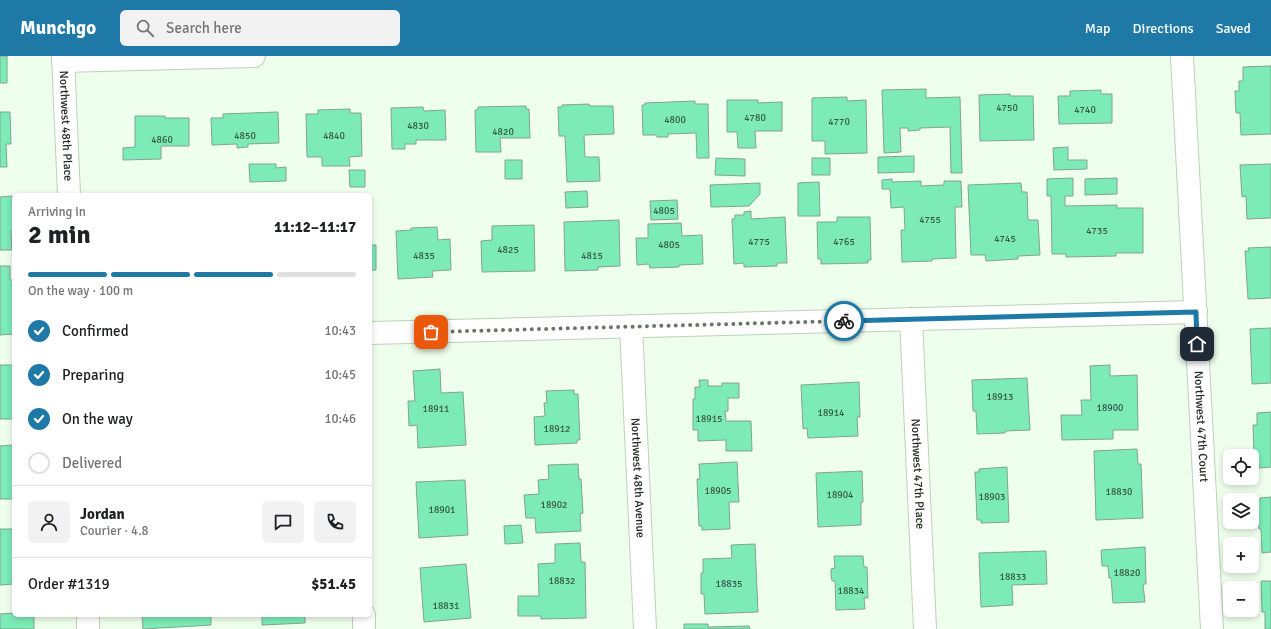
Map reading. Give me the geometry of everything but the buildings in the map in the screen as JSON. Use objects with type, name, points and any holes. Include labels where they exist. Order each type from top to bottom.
[{"type":"street","points":[[63,59],[254,56]]},
{"type":"street","name":"Northwest 47th Court","points":[[1182,56],[1212,629]]},
{"type":"street","name":"Northwest 48th Place","points":[[63,59],[69,193]]},
{"type":"street","points":[[372,333],[1196,312]]},
{"type":"street","name":"Northwest 47th Place","points":[[911,319],[925,629]]},
{"type":"street","name":"Northwest 48th Avenue","points":[[631,326],[645,629]]},
{"type":"street","points":[[88,617],[88,629]]},
{"type":"street","points":[[364,617],[364,629]]},
{"type":"way so far","points":[[431,332],[844,321]]},
{"type":"route","points":[[844,321],[1196,312],[1197,344]]}]
